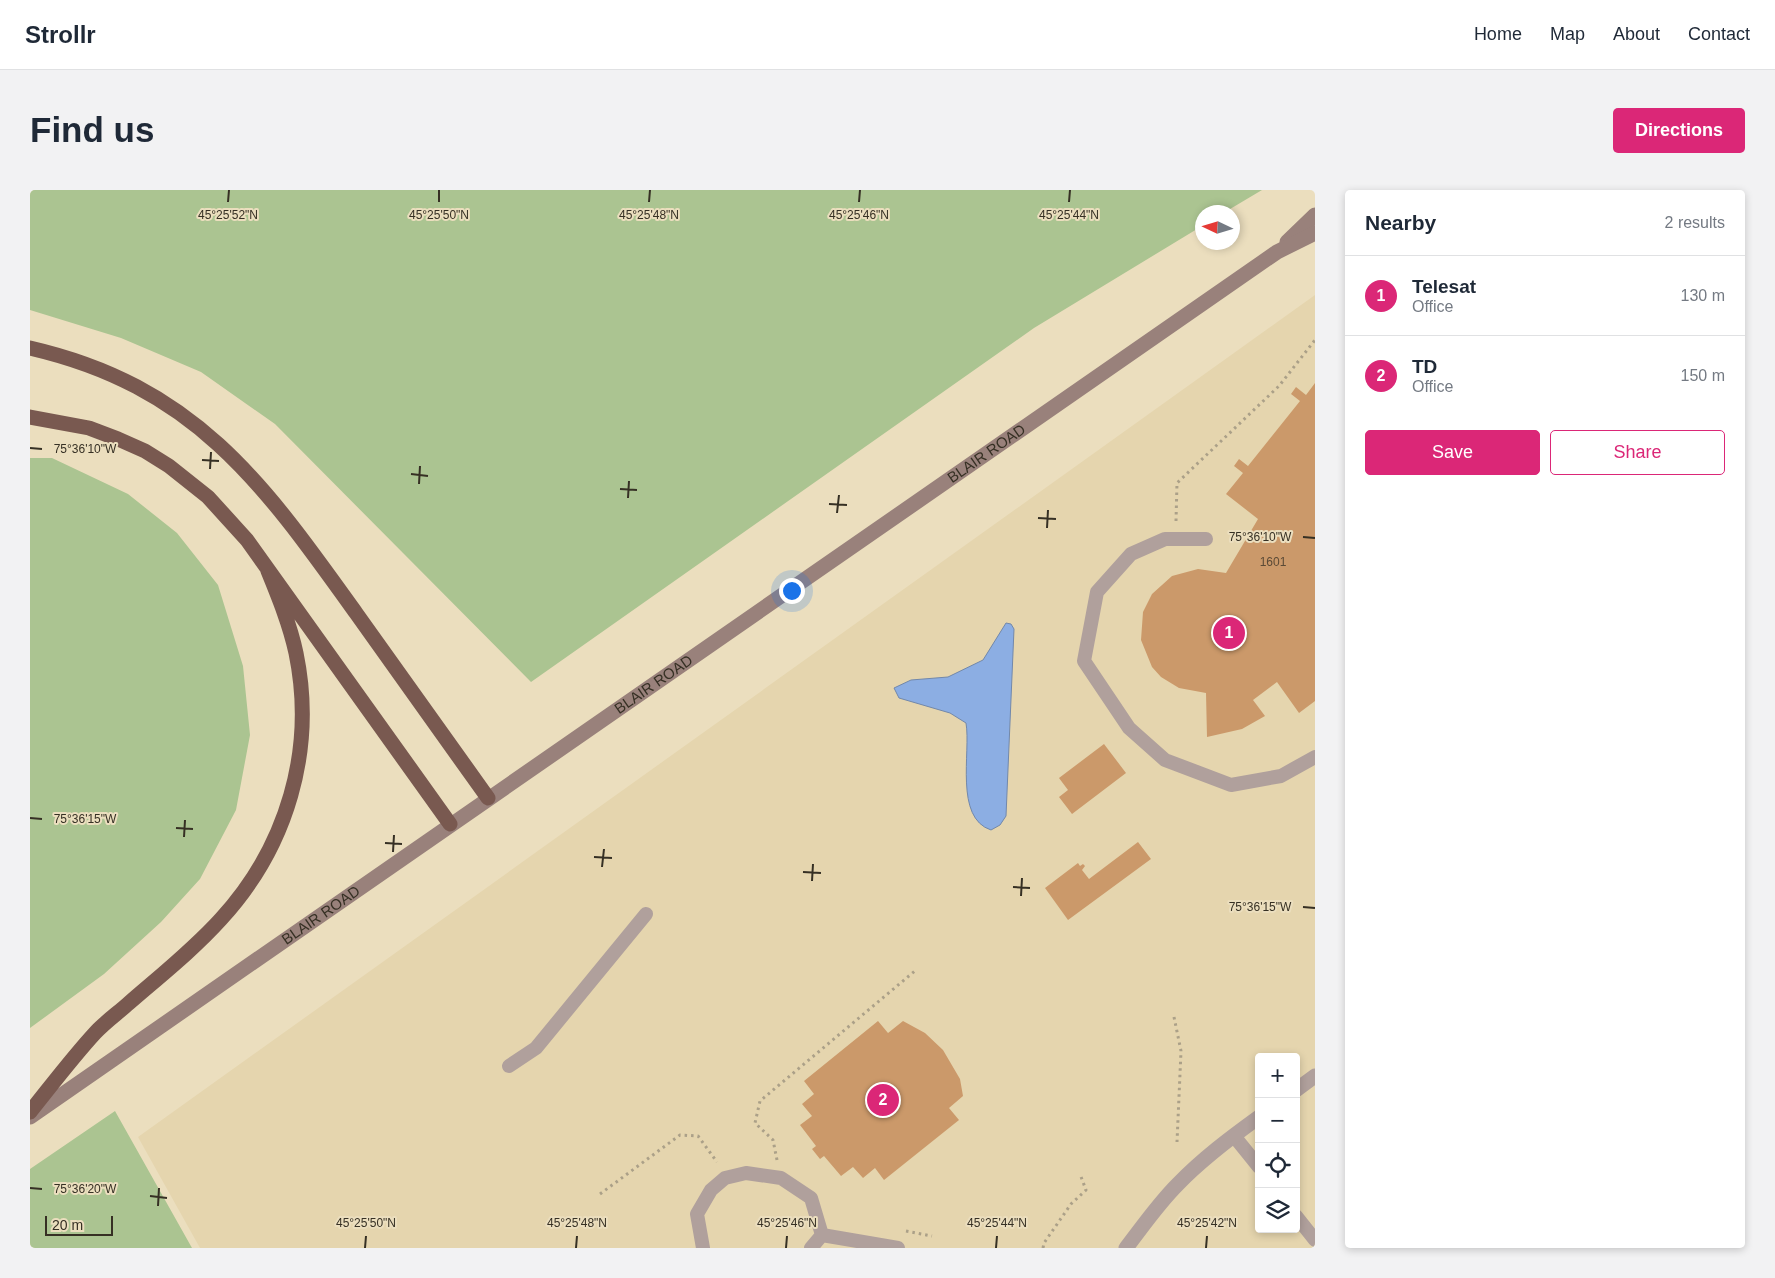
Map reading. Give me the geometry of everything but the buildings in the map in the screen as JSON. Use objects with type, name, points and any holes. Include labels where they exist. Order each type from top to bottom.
[{"type":"highway","points":[[30,348],[74,361],[150,394],[194,422],[217,440],[258,482],[300,534],[488,798]]},
{"type":"highway","points":[[30,417],[89,428],[145,451],[196,486],[248,540],[268,571],[324,645],[450,824]]},
{"type":"highway","points":[[30,1112],[96,1032],[221,919],[255,877],[268,855],[292,795],[300,749],[302,721],[296,654],[284,611],[268,571]]},
{"type":"main road","name":"BLAIR ROAD","points":[[1277,252],[1315,215]]},
{"type":"main road","name":"BLAIR ROAD","points":[[30,1117],[1277,252],[1315,233]]},
{"type":"street","points":[[1300,1087],[1315,1076]]},
{"type":"street","points":[[1126,1248],[1158,1206],[1178,1184],[1202,1161],[1255,1120]]},
{"type":"lane","points":[[1206,539],[1165,538],[1131,554],[1097,592],[1084,661],[1129,728],[1165,760],[1231,785],[1281,776],[1315,759]]},
{"type":"lane","points":[[508,1066],[536,1048],[646,914]]},
{"type":"lane","points":[[1234,1136],[1255,1162]]},
{"type":"lane","points":[[703,1248],[696,1214],[711,1190],[725,1178],[746,1172],[781,1178],[811,1198],[822,1235]]},
{"type":"lane","points":[[1300,1221],[1315,1240]]},
{"type":"lane","points":[[811,1248],[822,1235]]},
{"type":"lane","points":[[822,1235],[898,1248]]},
{"type":"path","points":[[1176,538],[1177,484],[1279,386],[1315,340]]},
{"type":"path","points":[[778,1160],[773,1140],[756,1123],[760,1100],[916,970]]},
{"type":"path","points":[[1174,1017],[1181,1051],[1177,1142]]},
{"type":"path","points":[[600,1194],[680,1135],[698,1136],[715,1158],[725,1178]]},
{"type":"path","points":[[1043,1248],[1044,1243],[1071,1204],[1086,1190],[1080,1174]]},
{"type":"shaded area","points":[[1315,295],[1315,1248],[200,1248],[138,1137]]},
{"type":"green space","points":[[30,190],[1262,190],[1237,205],[1195,205],[1195,230],[1034,328],[531,682],[275,424],[201,372],[121,338],[30,310]]},
{"type":"green space","points":[[30,458],[52,458],[128,494],[177,533],[218,585],[243,666],[250,735],[236,810],[200,879],[161,922],[104,974],[30,1028]]},
{"type":"green space","points":[[115,1111],[192,1248],[30,1248],[30,1169]]},
{"type":"water","points":[[1006,623],[1011,624],[1014,629],[1006,816],[1000,825],[991,830],[980,823],[972,812],[968,799],[966,783],[966,723],[950,713],[899,698],[894,688],[911,680],[948,677],[983,660]]},
{"type":"place","name":"Telesat","points":[[1229,633]]},
{"type":"place","name":"TD","points":[[883,1100]]}]
